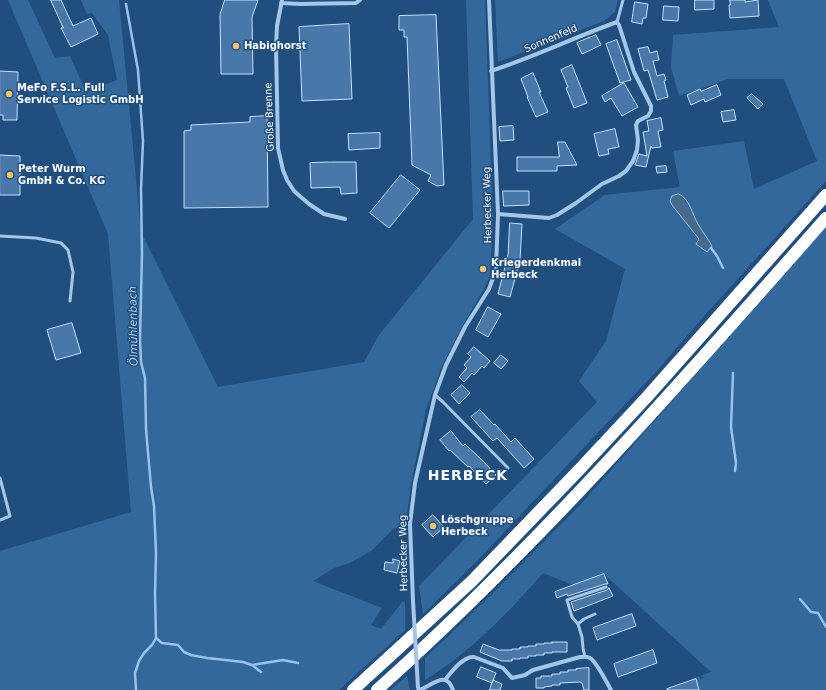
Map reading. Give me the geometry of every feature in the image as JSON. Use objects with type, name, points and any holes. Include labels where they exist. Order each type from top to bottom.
[{"type":"highway","points":[[353,690],[472,581],[578,472],[826,196]]},
{"type":"highway","points":[[377,690],[468,605],[584,487],[826,218]]},
{"type":"street","name":"Große Brenne","points":[[346,219],[324,214],[309,204],[294,191],[283,170],[278,148],[277,26],[281,1],[300,4],[356,2],[360,0]]},
{"type":"street","name":"Herbecker Weg","points":[[418,689],[410,524],[415,483],[435,395],[449,358],[465,327],[489,289],[496,269],[498,214],[489,0]]},
{"type":"street","name":"Sonnenfeld","points":[[491,71],[510,65],[617,22]]},
{"type":"street","points":[[498,214],[549,218],[557,215],[602,184],[619,176],[626,171],[633,161],[637,150],[638,140],[636,124],[638,121],[648,116],[651,111],[634,72],[617,22]]},
{"type":"street","points":[[445,680],[457,665],[470,657],[474,657],[503,668],[512,678],[525,675],[533,670],[585,657],[592,660],[611,690]]},
{"type":"street","points":[[418,689],[424,688],[439,680],[445,680],[449,682],[453,690]]},
{"type":"lane","points":[[617,22],[623,0]]},
{"type":"lane","points":[[0,236],[36,238],[61,243],[68,250],[73,272],[70,301]]},
{"type":"lane","points":[[435,395],[508,468]]},
{"type":"lane","points":[[0,478],[10,516],[0,520]]},
{"type":"lane","points":[[585,657],[582,637],[578,624],[572,617],[567,600],[606,587]]},
{"type":"lane","points":[[578,624],[584,619],[595,614]]},
{"type":"shaded area","points":[[8,0],[28,0],[55,58],[70,56],[86,92],[117,80],[108,35],[92,13],[87,14],[81,0],[119,0],[141,232],[218,387],[364,362],[379,335],[473,219],[466,0],[485,0],[491,165],[489,165],[489,175],[492,175],[493,220],[490,276],[441,368],[426,410],[411,484],[406,522],[392,530],[371,551],[350,563],[334,568],[313,581],[382,608],[371,625],[381,629],[403,601],[405,603],[405,630],[339,690],[0,690],[0,551],[131,512],[108,234]]},
{"type":"shaded area","points":[[495,0],[618,0],[615,12],[604,21],[498,62]]},
{"type":"shaded area","points":[[768,0],[826,0],[826,181],[696,325],[656,372],[477,561],[423,614],[419,586],[597,402],[579,381],[606,341],[625,269],[555,229],[605,195],[680,187],[673,151],[744,141],[754,189],[817,161],[784,79],[728,79],[679,96],[671,67],[673,35],[779,27]]},
{"type":"shaded area","points":[[679,194],[686,199],[698,224],[712,246],[707,252],[696,244],[699,239],[670,201],[672,196]]},
{"type":"shaded area","points":[[826,227],[826,690],[699,690],[696,679],[692,681],[691,679],[699,676],[700,679],[703,678],[702,675],[711,672],[604,574],[573,585],[543,573],[488,631],[458,657],[425,680],[425,658],[492,594],[582,503]]},
{"type":"shaded area","points":[[407,676],[410,690],[390,690]]},
{"type":"building","points":[[51,0],[61,0],[73,26],[91,18],[98,34],[71,47],[61,28],[63,28]]},
{"type":"building","name":"Habighorst","points":[[225,0],[258,0],[252,17],[253,74],[221,74],[220,15]]},
{"type":"building","points":[[695,0],[714,0],[714,9],[695,10]]},
{"type":"building","points":[[730,0],[745,0],[745,2],[758,0],[759,16],[730,18]]},
{"type":"building","points":[[635,2],[648,4],[646,18],[643,18],[642,24],[632,22]]},
{"type":"building","points":[[664,6],[679,7],[678,21],[663,20]]},
{"type":"building","points":[[436,15],[444,185],[437,186],[428,181],[431,175],[412,165],[407,37],[404,37],[404,30],[399,30],[399,16]]},
{"type":"building","points":[[349,24],[352,99],[302,101],[299,27]]},
{"type":"building","points":[[596,35],[601,45],[582,54],[577,43]]},
{"type":"building","points":[[617,40],[631,80],[620,83],[606,44]]},
{"type":"building","points":[[648,47],[650,53],[657,51],[659,60],[653,61],[657,76],[664,74],[668,97],[657,100],[648,70],[644,71],[638,49]]},
{"type":"building","points":[[572,65],[587,103],[574,108],[561,70]]},
{"type":"building","name":"MeFo F.S.L. Full Service Logistic GmbH","points":[[0,71],[18,72],[17,120],[3,120],[3,115],[0,115]]},
{"type":"building","points":[[533,73],[541,92],[539,92],[548,112],[536,117],[521,79]]},
{"type":"building","points":[[624,83],[638,107],[622,116],[611,98],[605,102],[602,96]]},
{"type":"building","points":[[717,85],[721,95],[705,102],[704,99],[691,105],[687,95],[700,89],[701,91]]},
{"type":"building","points":[[752,94],[763,104],[758,109],[747,98]]},
{"type":"building","points":[[734,110],[736,120],[723,122],[721,112]]},
{"type":"building","points":[[267,116],[268,207],[184,208],[184,131],[191,130],[191,125],[250,122],[250,117]]},
{"type":"building","points":[[661,118],[663,130],[658,131],[661,147],[652,148],[651,146],[646,167],[635,165],[639,154],[647,156],[643,132],[649,131],[647,121]]},
{"type":"building","points":[[513,126],[514,140],[500,141],[499,127]]},
{"type":"building","points":[[615,129],[619,147],[608,149],[609,154],[599,156],[594,134]]},
{"type":"building","points":[[380,133],[380,148],[349,150],[348,134]]},
{"type":"building","points":[[558,142],[565,142],[577,165],[557,166],[557,171],[517,171],[517,157],[559,157]]},
{"type":"building","name":"Peter Wurm GmbH & Co. KG","points":[[0,155],[20,156],[20,195],[0,195]]},
{"type":"building","points":[[356,162],[357,193],[341,194],[340,187],[311,188],[310,163]]},
{"type":"building","points":[[666,166],[667,172],[657,173],[656,167]]},
{"type":"building","points":[[401,175],[420,190],[389,228],[370,213]]},
{"type":"building","points":[[503,191],[529,191],[529,205],[504,206]]},
{"type":"building","points":[[510,223],[522,224],[520,260],[510,297],[498,294],[508,255]]},
{"type":"building","points":[[488,307],[501,314],[488,337],[476,330]]},
{"type":"building","points":[[72,323],[81,353],[56,360],[47,330]]},
{"type":"building","points":[[474,347],[490,361],[484,368],[482,366],[474,375],[472,373],[464,382],[459,377],[467,368],[464,365],[471,357],[468,354]]},
{"type":"building","points":[[501,355],[508,361],[501,369],[494,363]]},
{"type":"building","points":[[462,385],[470,393],[459,404],[451,395]]},
{"type":"building","points":[[480,410],[511,442],[515,438],[534,459],[524,468],[497,438],[493,441],[471,417]]},
{"type":"building","points":[[451,431],[463,446],[465,444],[496,475],[486,484],[469,466],[468,467],[450,450],[449,451],[440,440]]},
{"type":"building","name":"Löschgruppe Herbeck","points":[[433,515],[444,527],[433,537],[422,525]]},
{"type":"building","points":[[393,559],[400,561],[397,573],[384,570],[385,562],[393,563]]},
{"type":"building","points":[[604,574],[608,584],[568,596],[567,594],[557,598],[555,592]]},
{"type":"building","points":[[609,588],[613,596],[574,611],[571,602]]},
{"type":"building","points":[[632,614],[636,626],[597,640],[593,628]]},
{"type":"building","points":[[567,642],[567,652],[544,653],[544,655],[512,659],[512,661],[502,661],[480,652],[483,644],[499,650],[512,650],[520,649],[520,647],[536,646],[536,644]]},
{"type":"building","points":[[653,650],[657,663],[618,677],[614,664]]},
{"type":"building","points":[[481,667],[496,673],[492,683],[477,677]]},
{"type":"building","points":[[589,668],[589,690],[584,690],[582,683],[580,682],[560,683],[560,685],[536,688],[536,678],[541,678],[541,676],[552,676],[552,674],[560,674],[560,672],[568,672],[568,670]]},
{"type":"building","points":[[696,679],[699,690],[667,689]]},
{"type":"building","points":[[493,680],[502,684],[500,690],[490,690]]},
{"type":"waterway","name":"Ölmühlenbach","points":[[126,4],[138,70],[143,141],[141,189],[142,254],[140,339],[141,362],[145,378],[146,429],[154,506],[156,553],[156,638],[139,661],[135,673],[136,690]]},
{"type":"waterway","points":[[711,248],[723,268]]},
{"type":"waterway","points":[[733,373],[731,427],[736,463],[735,471]]},
{"type":"waterway","points":[[800,599],[811,612],[818,613],[826,627]]},
{"type":"waterway","points":[[156,638],[162,643],[178,645],[184,652],[191,655],[207,658],[243,662],[252,665],[283,660],[298,663]]},
{"type":"waterway","points":[[252,665],[261,672]]},
{"type":"place","name":"Habighorst","points":[[236,46]]},
{"type":"place","name":"MeFo F.S.L. Full Service Logistic GmbH","points":[[9,94]]},
{"type":"place","name":"Peter Wurm GmbH & Co. KG","points":[[10,175]]},
{"type":"place","name":"Kriegerdenkmal Herbeck","points":[[483,269]]},
{"type":"place","name":"Löschgruppe Herbeck","points":[[433,526]]},
{"type":"district","name":"HERBECK","points":[[468,476]]}]
